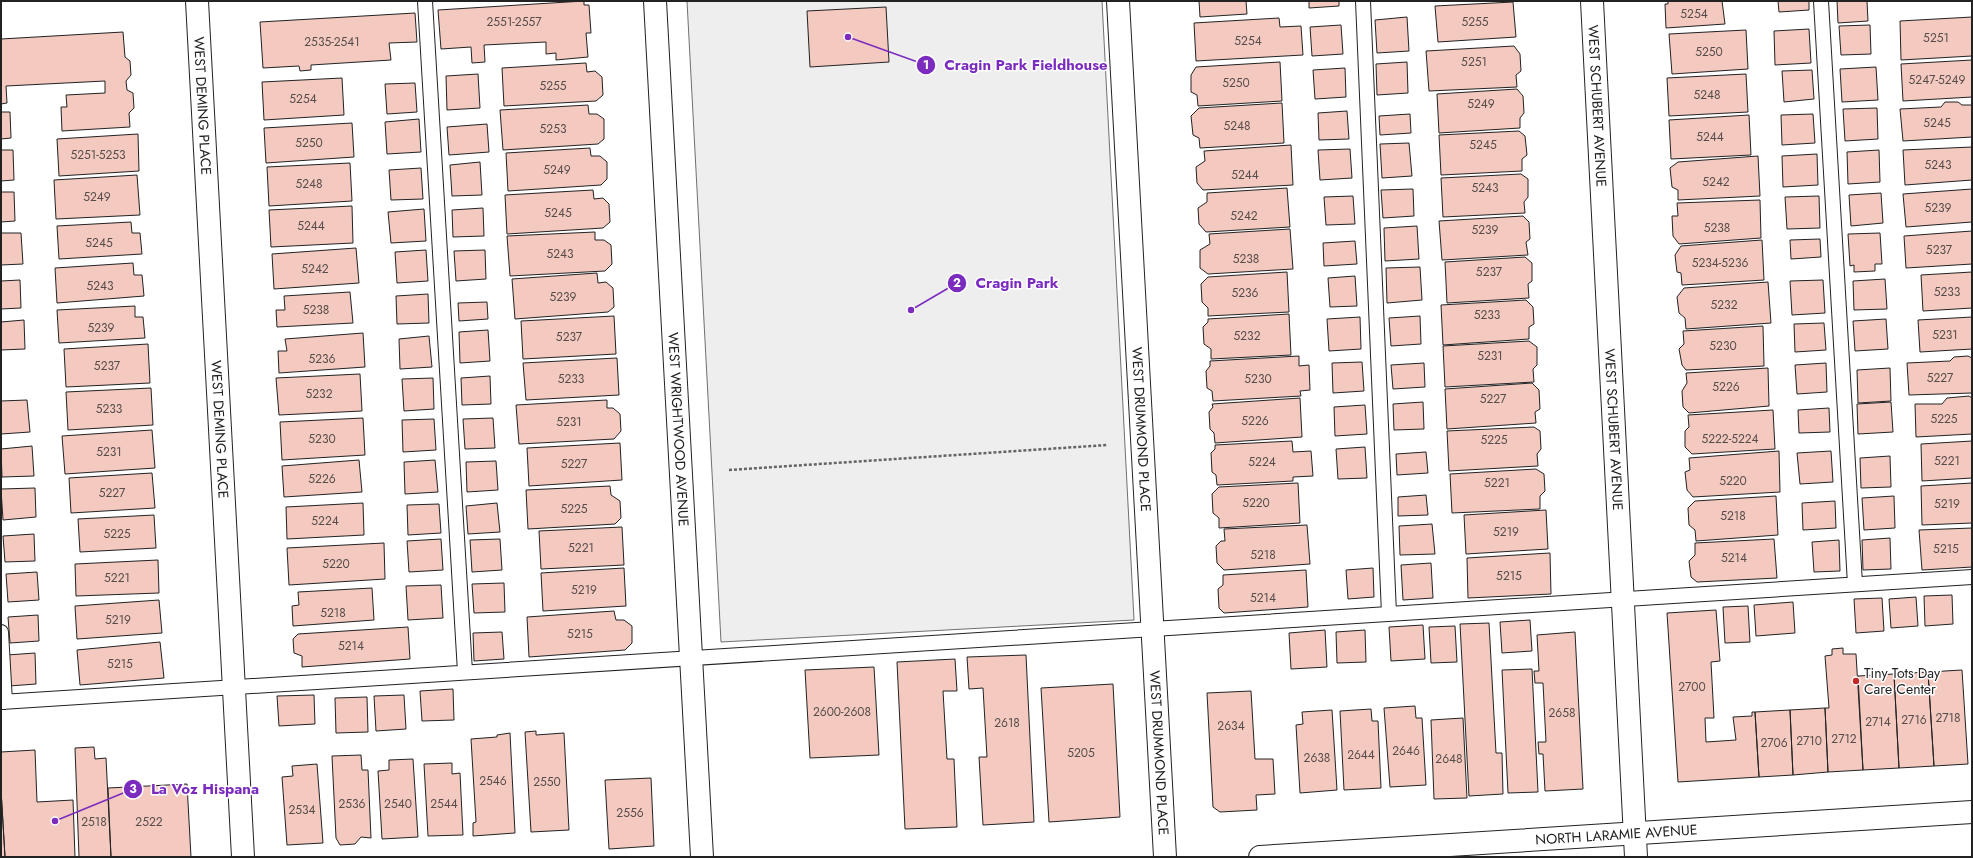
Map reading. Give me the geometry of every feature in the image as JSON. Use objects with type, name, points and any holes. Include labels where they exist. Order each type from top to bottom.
[{"type":"street","name":"WEST DEMING PLACE","points":[[197,1],[243,857]]},
{"type":"street","name":"WEST WRIGHTWOOD AVENUE","points":[[655,1],[702,857]]},
{"type":"street","name":"WEST DRUMMOND PLACE","points":[[1118,1],[1165,857]]},
{"type":"street","name":"WEST SCHUBERT AVENUE","points":[[1592,1],[1636,857]]},
{"type":"street","name":"NORTH LARAMIE AVENUE","points":[[1260,857],[1972,812]]},
{"type":"lane","points":[[425,1],[465,672]]},
{"type":"lane","points":[[1363,1],[1389,614]]},
{"type":"lane","points":[[1821,1],[1855,584]]},
{"type":"lane","points":[[1,632],[3,702],[1972,577]]},
{"type":"path","points":[[729,470],[1107,445]]},
{"type":"shaded area","points":[[687,1],[1102,1],[1134,620],[721,642]]},
{"type":"building","points":[[584,1],[584,5],[589,5],[591,33],[586,33],[588,57],[556,60],[556,53],[546,54],[546,42],[484,45],[485,62],[472,63],[471,47],[441,49],[438,10]]},
{"type":"building","points":[[1199,1],[1246,1],[1247,14],[1200,17]]},
{"type":"building","points":[[1309,1],[1339,1],[1339,6],[1309,8]]},
{"type":"building","points":[[1668,1],[1722,1],[1725,24],[1666,28],[1665,4],[1668,4]]},
{"type":"building","points":[[1778,1],[1809,1],[1809,10],[1779,12]]},
{"type":"building","points":[[1837,1],[1867,1],[1868,21],[1838,23]]},
{"type":"building","points":[[1513,2],[1516,37],[1438,42],[1435,6]]},
{"type":"building","points":[[886,7],[889,62],[810,67],[807,11]]},
{"type":"building","points":[[415,13],[417,42],[389,43],[391,60],[311,65],[311,70],[300,71],[299,66],[263,68],[260,22]]},
{"type":"building","points":[[1407,17],[1409,51],[1377,53],[1375,20]]},
{"type":"building","points":[[1972,17],[1972,56],[1901,60],[1900,21]]},
{"type":"building","points":[[1279,18],[1280,27],[1301,26],[1303,55],[1196,61],[1194,23]]},
{"type":"building","points":[[1341,25],[1343,54],[1312,56],[1310,27]]},
{"type":"building","points":[[1870,25],[1871,54],[1841,55],[1839,26]]},
{"type":"building","points":[[1809,29],[1811,63],[1775,65],[1774,31]]},
{"type":"building","points":[[1746,30],[1748,69],[1672,74],[1669,34]]},
{"type":"building","points":[[123,32],[125,57],[130,61],[131,75],[126,81],[127,90],[133,93],[134,108],[129,113],[130,127],[62,131],[61,107],[67,107],[66,95],[105,93],[105,81],[6,86],[7,103],[1,104],[1,39]]},
{"type":"building","points":[[1514,46],[1520,54],[1521,71],[1516,75],[1517,87],[1429,91],[1426,51]]},
{"type":"building","points":[[1972,60],[1972,97],[1903,101],[1901,64]]},
{"type":"building","points":[[1280,62],[1282,101],[1198,106],[1197,95],[1191,92],[1191,75],[1196,67]]},
{"type":"building","points":[[1407,62],[1408,93],[1377,95],[1376,64]]},
{"type":"building","points":[[586,63],[587,72],[595,71],[602,77],[603,95],[596,101],[504,106],[502,68]]},
{"type":"building","points":[[1876,67],[1878,100],[1842,102],[1840,69]]},
{"type":"building","points":[[1345,68],[1346,97],[1315,99],[1313,70]]},
{"type":"building","points":[[1812,70],[1814,99],[1784,102],[1782,71]]},
{"type":"building","points":[[478,74],[480,108],[447,110],[446,76]]},
{"type":"building","points":[[1746,74],[1748,112],[1669,116],[1667,78]]},
{"type":"building","points":[[342,78],[344,115],[264,120],[262,82]]},
{"type":"building","points":[[415,83],[417,112],[387,114],[385,84]]},
{"type":"building","points":[[1517,89],[1523,96],[1524,113],[1520,118],[1520,128],[1439,133],[1437,94]]},
{"type":"building","points":[[1945,102],[1958,102],[1962,105],[1972,105],[1972,137],[1903,141],[1900,109],[1941,107]]},
{"type":"building","points":[[1282,103],[1284,143],[1200,148],[1199,138],[1193,135],[1191,116],[1199,108]]},
{"type":"building","points":[[588,105],[589,114],[597,114],[604,119],[604,139],[598,144],[503,150],[500,110]]},
{"type":"building","points":[[1877,108],[1878,139],[1845,141],[1843,109]]},
{"type":"building","points":[[1347,111],[1349,139],[1319,140],[1318,113]]},
{"type":"building","points":[[1,112],[10,112],[11,138],[1,139]]},
{"type":"building","points":[[1410,114],[1411,133],[1380,135],[1379,116]]},
{"type":"building","points":[[1813,114],[1815,143],[1782,145],[1781,115]]},
{"type":"building","points":[[1749,115],[1751,155],[1671,159],[1669,120]]},
{"type":"building","points":[[419,119],[421,152],[387,154],[385,122]]},
{"type":"building","points":[[352,123],[354,157],[266,163],[264,128]]},
{"type":"building","points":[[487,124],[489,152],[449,155],[447,127]]},
{"type":"building","points":[[1519,131],[1525,136],[1527,155],[1522,159],[1522,171],[1441,175],[1439,135]]},
{"type":"building","points":[[138,134],[139,171],[59,176],[57,139]]},
{"type":"building","points":[[1409,143],[1412,176],[1382,178],[1380,144]]},
{"type":"building","points":[[1291,145],[1293,185],[1203,190],[1197,183],[1196,167],[1205,161],[1204,151]]},
{"type":"building","points":[[1972,147],[1972,180],[1905,185],[1903,150]]},
{"type":"building","points":[[590,148],[591,156],[600,156],[607,162],[607,179],[601,185],[508,191],[506,153]]},
{"type":"building","points":[[1350,149],[1352,178],[1320,180],[1318,150]]},
{"type":"building","points":[[1,150],[13,150],[14,180],[1,181]]},
{"type":"building","points":[[1879,150],[1880,182],[1848,184],[1847,152]]},
{"type":"building","points":[[1817,154],[1818,185],[1783,187],[1782,156]]},
{"type":"building","points":[[1758,156],[1760,196],[1678,200],[1678,190],[1672,187],[1670,168],[1678,162]]},
{"type":"building","points":[[480,162],[482,195],[452,196],[450,165]]},
{"type":"building","points":[[350,163],[352,201],[269,206],[267,167]]},
{"type":"building","points":[[421,168],[423,199],[391,200],[389,170]]},
{"type":"building","points":[[1521,174],[1528,179],[1528,197],[1524,202],[1525,213],[1443,217],[1441,178]]},
{"type":"building","points":[[137,175],[140,215],[56,219],[54,180]]},
{"type":"building","points":[[1287,188],[1290,227],[1206,232],[1199,224],[1198,208],[1207,202],[1207,193]]},
{"type":"building","points":[[1413,189],[1414,216],[1383,218],[1381,190]]},
{"type":"building","points":[[1972,189],[1972,222],[1906,227],[1903,194]]},
{"type":"building","points":[[593,190],[594,199],[603,198],[609,204],[610,222],[603,228],[507,234],[505,195]]},
{"type":"building","points":[[1,192],[14,192],[15,221],[1,222]]},
{"type":"building","points":[[1881,193],[1883,223],[1851,226],[1849,195]]},
{"type":"building","points":[[1353,196],[1355,224],[1326,225],[1324,197]]},
{"type":"building","points":[[1819,196],[1820,228],[1787,229],[1785,197]]},
{"type":"building","points":[[1760,200],[1761,238],[1679,244],[1673,236],[1672,216],[1678,216],[1677,203]]},
{"type":"building","points":[[352,206],[353,243],[271,247],[269,210]]},
{"type":"building","points":[[483,208],[484,236],[453,237],[452,210]]},
{"type":"building","points":[[424,209],[426,241],[391,243],[388,212]]},
{"type":"building","points":[[1523,216],[1529,222],[1530,239],[1526,242],[1528,255],[1442,260],[1439,221]]},
{"type":"building","points":[[131,222],[132,233],[140,233],[142,254],[59,259],[57,226]]},
{"type":"building","points":[[1417,226],[1419,259],[1385,261],[1384,228]]},
{"type":"building","points":[[1290,229],[1293,269],[1208,274],[1200,268],[1200,250],[1210,244],[1209,234]]},
{"type":"building","points":[[1972,231],[1972,264],[1906,268],[1904,236]]},
{"type":"building","points":[[595,232],[595,240],[604,240],[611,245],[612,264],[605,271],[510,276],[507,236]]},
{"type":"building","points":[[1,233],[21,233],[23,264],[1,265]]},
{"type":"building","points":[[1880,233],[1882,264],[1875,264],[1875,271],[1854,272],[1854,265],[1850,266],[1848,234]]},
{"type":"building","points":[[1820,239],[1821,257],[1791,259],[1790,240]]},
{"type":"building","points":[[1762,240],[1764,280],[1682,285],[1681,273],[1677,272],[1675,255],[1681,246]]},
{"type":"building","points":[[1355,241],[1357,264],[1324,266],[1323,243]]},
{"type":"building","points":[[356,248],[359,283],[274,289],[272,254]]},
{"type":"building","points":[[426,250],[428,281],[397,283],[395,252]]},
{"type":"building","points":[[485,250],[486,279],[456,281],[454,251]]},
{"type":"building","points":[[1525,257],[1532,263],[1532,281],[1528,284],[1529,298],[1447,303],[1445,262]]},
{"type":"building","points":[[133,263],[134,275],[142,275],[144,296],[57,303],[55,268]]},
{"type":"building","points":[[1420,267],[1422,300],[1387,303],[1386,268]]},
{"type":"building","points":[[1287,272],[1289,312],[1208,316],[1208,308],[1202,302],[1201,284],[1208,277]]},
{"type":"building","points":[[1972,272],[1972,308],[1923,311],[1921,275]]},
{"type":"building","points":[[597,273],[598,283],[606,282],[613,288],[614,307],[608,312],[515,319],[512,279]]},
{"type":"building","points":[[1355,276],[1357,306],[1330,307],[1328,278]]},
{"type":"building","points":[[1885,279],[1887,309],[1854,310],[1853,281]]},
{"type":"building","points":[[20,280],[21,308],[1,309],[1,281]]},
{"type":"building","points":[[1823,280],[1825,313],[1792,315],[1790,281]]},
{"type":"building","points":[[1768,282],[1771,323],[1686,329],[1685,318],[1679,313],[1677,297],[1684,288]]},
{"type":"building","points":[[350,292],[353,323],[277,327],[276,310],[285,310],[284,296]]},
{"type":"building","points":[[428,294],[429,323],[397,324],[396,296]]},
{"type":"building","points":[[1526,300],[1533,307],[1534,324],[1529,327],[1529,339],[1443,345],[1441,305]]},
{"type":"building","points":[[487,302],[488,319],[459,321],[458,303]]},
{"type":"building","points":[[135,306],[135,317],[143,317],[145,338],[59,343],[57,310]]},
{"type":"building","points":[[1289,314],[1291,355],[1211,359],[1211,349],[1204,344],[1203,327],[1208,322],[1208,319]]},
{"type":"building","points":[[614,316],[616,354],[523,359],[521,321]]},
{"type":"building","points":[[1420,316],[1421,344],[1391,346],[1389,318]]},
{"type":"building","points":[[1360,317],[1361,349],[1329,351],[1327,319]]},
{"type":"building","points":[[1972,317],[1972,349],[1920,352],[1918,320]]},
{"type":"building","points":[[1886,319],[1888,349],[1855,351],[1853,321]]},
{"type":"building","points":[[24,320],[25,349],[1,350],[1,322]]},
{"type":"building","points":[[1824,323],[1826,350],[1795,352],[1794,324]]},
{"type":"building","points":[[1763,326],[1764,366],[1686,370],[1682,365],[1679,349],[1684,344],[1683,331]]},
{"type":"building","points":[[488,330],[490,361],[460,363],[459,332]]},
{"type":"building","points":[[363,333],[365,367],[279,373],[278,351],[287,351],[285,339]]},
{"type":"building","points":[[429,336],[432,367],[400,369],[399,339]]},
{"type":"building","points":[[1529,341],[1537,347],[1537,365],[1533,369],[1534,382],[1445,387],[1443,346]]},
{"type":"building","points":[[148,344],[150,383],[66,387],[64,349]]},
{"type":"building","points":[[1299,356],[1299,366],[1309,365],[1310,390],[1300,391],[1301,396],[1213,401],[1212,391],[1207,388],[1206,371],[1210,366],[1210,361]]},
{"type":"building","points":[[1968,356],[1972,358],[1972,393],[1909,395],[1907,363],[1950,361],[1954,357]]},
{"type":"building","points":[[617,358],[619,395],[526,400],[523,363]]},
{"type":"building","points":[[1362,362],[1364,391],[1333,393],[1332,363]]},
{"type":"building","points":[[1424,363],[1425,387],[1393,389],[1391,365]]},
{"type":"building","points":[[1826,363],[1827,392],[1797,394],[1795,365]]},
{"type":"building","points":[[1768,368],[1769,406],[1689,413],[1683,407],[1682,391],[1687,383],[1686,373]]},
{"type":"building","points":[[1890,368],[1891,401],[1858,403],[1857,370]]},
{"type":"building","points":[[360,374],[362,411],[279,415],[276,378]]},
{"type":"building","points":[[490,376],[491,404],[462,405],[461,378]]},
{"type":"building","points":[[433,378],[434,409],[404,411],[402,379]]},
{"type":"building","points":[[1532,383],[1539,390],[1540,409],[1535,412],[1536,423],[1447,429],[1445,389]]},
{"type":"building","points":[[151,388],[153,425],[68,430],[66,392]]},
{"type":"building","points":[[1969,396],[1972,398],[1972,434],[1916,437],[1915,404],[1942,404],[1947,398]]},
{"type":"building","points":[[1300,398],[1302,437],[1215,443],[1214,433],[1210,429],[1209,412],[1213,407],[1212,404]]},
{"type":"building","points":[[27,400],[30,432],[1,434],[1,401]]},
{"type":"building","points":[[607,400],[607,408],[613,408],[620,414],[621,431],[614,439],[519,444],[516,405]]},
{"type":"building","points":[[1423,402],[1424,429],[1394,430],[1393,404]]},
{"type":"building","points":[[1891,402],[1893,432],[1858,434],[1857,404]]},
{"type":"building","points":[[1365,405],[1367,434],[1335,436],[1334,407]]},
{"type":"building","points":[[1829,408],[1830,432],[1799,433],[1798,410]]},
{"type":"building","points":[[1773,410],[1775,449],[1692,454],[1685,447],[1685,431],[1689,427],[1688,415]]},
{"type":"building","points":[[363,418],[365,455],[282,460],[280,422]]},
{"type":"building","points":[[493,418],[495,448],[465,449],[463,419]]},
{"type":"building","points":[[434,419],[436,450],[403,452],[402,420]]},
{"type":"building","points":[[1534,427],[1540,431],[1541,449],[1537,454],[1538,466],[1449,471],[1447,431]]},
{"type":"building","points":[[152,430],[155,468],[65,474],[62,436]]},
{"type":"building","points":[[1292,441],[1293,452],[1311,451],[1313,476],[1293,477],[1293,481],[1217,485],[1216,475],[1212,472],[1211,453],[1215,449],[1215,445]]},
{"type":"building","points":[[1972,441],[1972,478],[1922,481],[1921,444]]},
{"type":"building","points":[[620,443],[622,480],[529,486],[527,448]]},
{"type":"building","points":[[32,446],[34,476],[2,477],[1,449]]},
{"type":"building","points":[[1365,447],[1367,478],[1338,479],[1336,449]]},
{"type":"building","points":[[1779,451],[1780,492],[1693,497],[1687,490],[1685,472],[1690,470],[1689,458]]},
{"type":"building","points":[[1831,451],[1833,482],[1800,484],[1797,453]]},
{"type":"building","points":[[1426,452],[1428,473],[1397,475],[1396,454]]},
{"type":"building","points":[[1890,456],[1891,487],[1861,488],[1860,458]]},
{"type":"building","points":[[359,460],[362,492],[284,497],[282,466]]},
{"type":"building","points":[[435,460],[438,492],[405,494],[404,462]]},
{"type":"building","points":[[496,461],[498,490],[467,492],[466,462]]},
{"type":"building","points":[[1536,469],[1544,474],[1545,491],[1540,496],[1540,509],[1452,513],[1450,474]]},
{"type":"building","points":[[152,473],[155,508],[71,513],[69,478]]},
{"type":"building","points":[[1298,483],[1300,523],[1219,528],[1219,518],[1213,513],[1212,494],[1219,487]]},
{"type":"building","points":[[1972,483],[1972,523],[1922,525],[1921,486]]},
{"type":"building","points":[[610,486],[611,495],[620,501],[621,518],[615,524],[528,529],[526,490]]},
{"type":"building","points":[[35,488],[36,517],[3,520],[1,489]]},
{"type":"building","points":[[1426,495],[1428,515],[1398,516],[1398,497]]},
{"type":"building","points":[[1776,496],[1778,535],[1696,541],[1695,530],[1689,525],[1688,508],[1695,501]]},
{"type":"building","points":[[1894,496],[1895,528],[1864,530],[1862,498]]},
{"type":"building","points":[[1835,501],[1836,528],[1803,530],[1802,503]]},
{"type":"building","points":[[363,503],[364,535],[287,539],[286,507]]},
{"type":"building","points":[[497,503],[500,532],[468,534],[466,506]]},
{"type":"building","points":[[439,504],[441,533],[408,535],[407,505]]},
{"type":"building","points":[[1546,510],[1548,549],[1466,554],[1464,515]]},
{"type":"building","points":[[154,515],[156,548],[80,552],[78,519]]},
{"type":"building","points":[[1432,524],[1435,554],[1400,555],[1399,526]]},
{"type":"building","points":[[1307,525],[1310,564],[1224,570],[1217,563],[1216,546],[1221,541],[1225,541],[1224,529]]},
{"type":"building","points":[[622,527],[624,565],[541,569],[539,531]]},
{"type":"building","points":[[1972,528],[1972,567],[1922,570],[1919,530]]},
{"type":"building","points":[[34,534],[35,561],[5,562],[3,536]]},
{"type":"building","points":[[1890,538],[1891,569],[1863,570],[1862,540]]},
{"type":"building","points":[[441,539],[443,570],[409,572],[407,541]]},
{"type":"building","points":[[500,539],[502,570],[472,572],[470,540]]},
{"type":"building","points":[[1774,539],[1777,578],[1697,582],[1691,577],[1689,561],[1695,555],[1695,543]]},
{"type":"building","points":[[1839,540],[1840,571],[1814,572],[1812,542]]},
{"type":"building","points":[[384,543],[385,579],[289,585],[287,548]]},
{"type":"building","points":[[1550,553],[1551,594],[1468,598],[1467,558]]},
{"type":"building","points":[[158,560],[159,593],[76,596],[75,564]]},
{"type":"building","points":[[1431,563],[1433,598],[1403,600],[1401,565]]},
{"type":"building","points":[[624,568],[626,606],[543,611],[541,573]]},
{"type":"building","points":[[1373,568],[1374,597],[1348,599],[1346,570]]},
{"type":"building","points":[[1306,570],[1308,607],[1224,613],[1219,608],[1218,589],[1223,585],[1223,575]]},
{"type":"building","points":[[37,572],[39,600],[8,602],[6,574]]},
{"type":"building","points":[[504,583],[505,612],[474,613],[472,584]]},
{"type":"building","points":[[441,585],[443,618],[408,620],[406,586]]},
{"type":"building","points":[[372,588],[374,620],[293,626],[292,606],[299,605],[298,592]]},
{"type":"building","points":[[1952,595],[1953,624],[1925,626],[1924,596]]},
{"type":"building","points":[[1916,597],[1918,626],[1891,628],[1889,599]]},
{"type":"building","points":[[1882,598],[1884,631],[1856,633],[1854,599]]},
{"type":"building","points":[[159,600],[162,633],[77,639],[75,606]]},
{"type":"building","points":[[1793,602],[1795,633],[1756,636],[1754,605]]},
{"type":"building","points":[[1748,606],[1750,642],[1725,643],[1723,607]]},
{"type":"building","points":[[1716,610],[1720,661],[1711,662],[1714,718],[1705,718],[1706,742],[1736,740],[1733,717],[1752,716],[1752,712],[1755,712],[1759,777],[1678,782],[1667,613]]},
{"type":"building","points":[[614,611],[616,620],[624,620],[632,626],[632,643],[625,650],[529,657],[527,617]]},
{"type":"building","points":[[38,615],[39,641],[10,643],[8,617]]},
{"type":"building","points":[[1530,620],[1532,651],[1502,653],[1500,622]]},
{"type":"building","points":[[1489,623],[1496,753],[1502,753],[1503,794],[1469,796],[1460,624]]},
{"type":"building","points":[[1423,625],[1425,659],[1391,661],[1389,627]]},
{"type":"building","points":[[1455,626],[1457,662],[1431,663],[1429,627]]},
{"type":"building","points":[[408,627],[410,659],[302,667],[302,656],[294,653],[293,639],[298,634]]},
{"type":"building","points":[[1325,630],[1327,667],[1291,669],[1289,633]]},
{"type":"building","points":[[1365,630],[1366,662],[1337,663],[1336,632]]},
{"type":"building","points":[[502,632],[504,659],[474,661],[473,633]]},
{"type":"building","points":[[1575,632],[1583,789],[1545,791],[1543,754],[1539,754],[1538,742],[1546,742],[1543,683],[1535,683],[1534,671],[1539,671],[1537,635]]},
{"type":"building","points":[[160,642],[164,678],[80,685],[77,650]]},
{"type":"building","points":[[1843,648],[1843,654],[1856,654],[1863,770],[1828,772],[1825,708],[1829,708],[1825,656],[1832,655],[1832,649]]},
{"type":"building","points":[[35,653],[36,684],[9,686],[7,655]]},
{"type":"building","points":[[1026,655],[1034,822],[983,825],[979,757],[987,757],[983,688],[969,689],[967,657]]},
{"type":"building","points":[[955,659],[957,691],[943,691],[947,759],[954,759],[957,827],[905,829],[897,662]]},
{"type":"building","points":[[874,667],[879,755],[810,758],[805,670]]},
{"type":"building","points":[[1532,669],[1538,792],[1508,793],[1502,670]]},
{"type":"building","points":[[1962,670],[1968,764],[1934,766],[1928,672]]},
{"type":"building","points":[[1928,672],[1934,766],[1899,768],[1894,674]]},
{"type":"building","points":[[1894,674],[1899,768],[1863,770],[1858,676]]},
{"type":"building","points":[[1113,684],[1120,817],[1049,822],[1041,688]]},
{"type":"building","points":[[453,689],[454,720],[422,721],[420,691]]},
{"type":"building","points":[[1251,691],[1255,759],[1273,759],[1275,794],[1256,795],[1257,810],[1220,812],[1213,807],[1207,693]]},
{"type":"building","points":[[314,695],[315,724],[279,726],[277,696]]},
{"type":"building","points":[[404,695],[406,729],[376,731],[374,696]]},
{"type":"building","points":[[367,697],[368,732],[336,733],[335,698]]},
{"type":"building","points":[[1415,706],[1416,718],[1422,718],[1426,785],[1390,787],[1384,708]]},
{"type":"building","points":[[1825,708],[1828,772],[1793,775],[1790,710]]},
{"type":"building","points":[[1371,709],[1372,721],[1378,721],[1381,788],[1344,790],[1340,711]]},
{"type":"building","points":[[1332,710],[1337,790],[1300,793],[1296,725],[1303,724],[1302,712]]},
{"type":"building","points":[[1790,710],[1793,775],[1759,777],[1755,712]]},
{"type":"building","points":[[1463,718],[1467,798],[1434,799],[1431,720]]},
{"type":"building","points":[[536,731],[536,735],[564,733],[569,830],[531,832],[525,732]]},
{"type":"building","points":[[510,733],[515,833],[473,836],[473,823],[476,822],[471,739],[497,737],[497,735]]},
{"type":"building","points":[[94,747],[95,759],[106,758],[111,857],[79,857],[75,748]]},
{"type":"building","points":[[35,750],[37,802],[73,800],[75,857],[5,857],[1,790],[1,752]]},
{"type":"building","points":[[361,755],[362,770],[368,770],[371,838],[361,837],[355,844],[340,845],[336,838],[332,756]]},
{"type":"building","points":[[413,759],[418,837],[382,839],[378,771],[389,770],[389,760]]},
{"type":"building","points":[[452,763],[452,774],[460,773],[463,835],[428,836],[424,764]]},
{"type":"building","points":[[317,764],[323,843],[287,845],[282,777],[293,776],[292,766]]},
{"type":"building","points":[[651,778],[654,846],[609,849],[605,780]]},
{"type":"building","points":[[187,784],[191,857],[111,857],[108,788]]},
{"type":"building","points":[[1,790],[5,857],[1,857]]},
{"type":"place","name":"Cragin Park Fieldhouse","points":[[848,37]]},
{"type":"place","name":"Cragin Park","points":[[911,310]]},
{"type":"place","name":"Tiny Tots Day Care Center","points":[[1856,681]]},
{"type":"place","name":"La Voz Hispana","points":[[55,821]]}]
